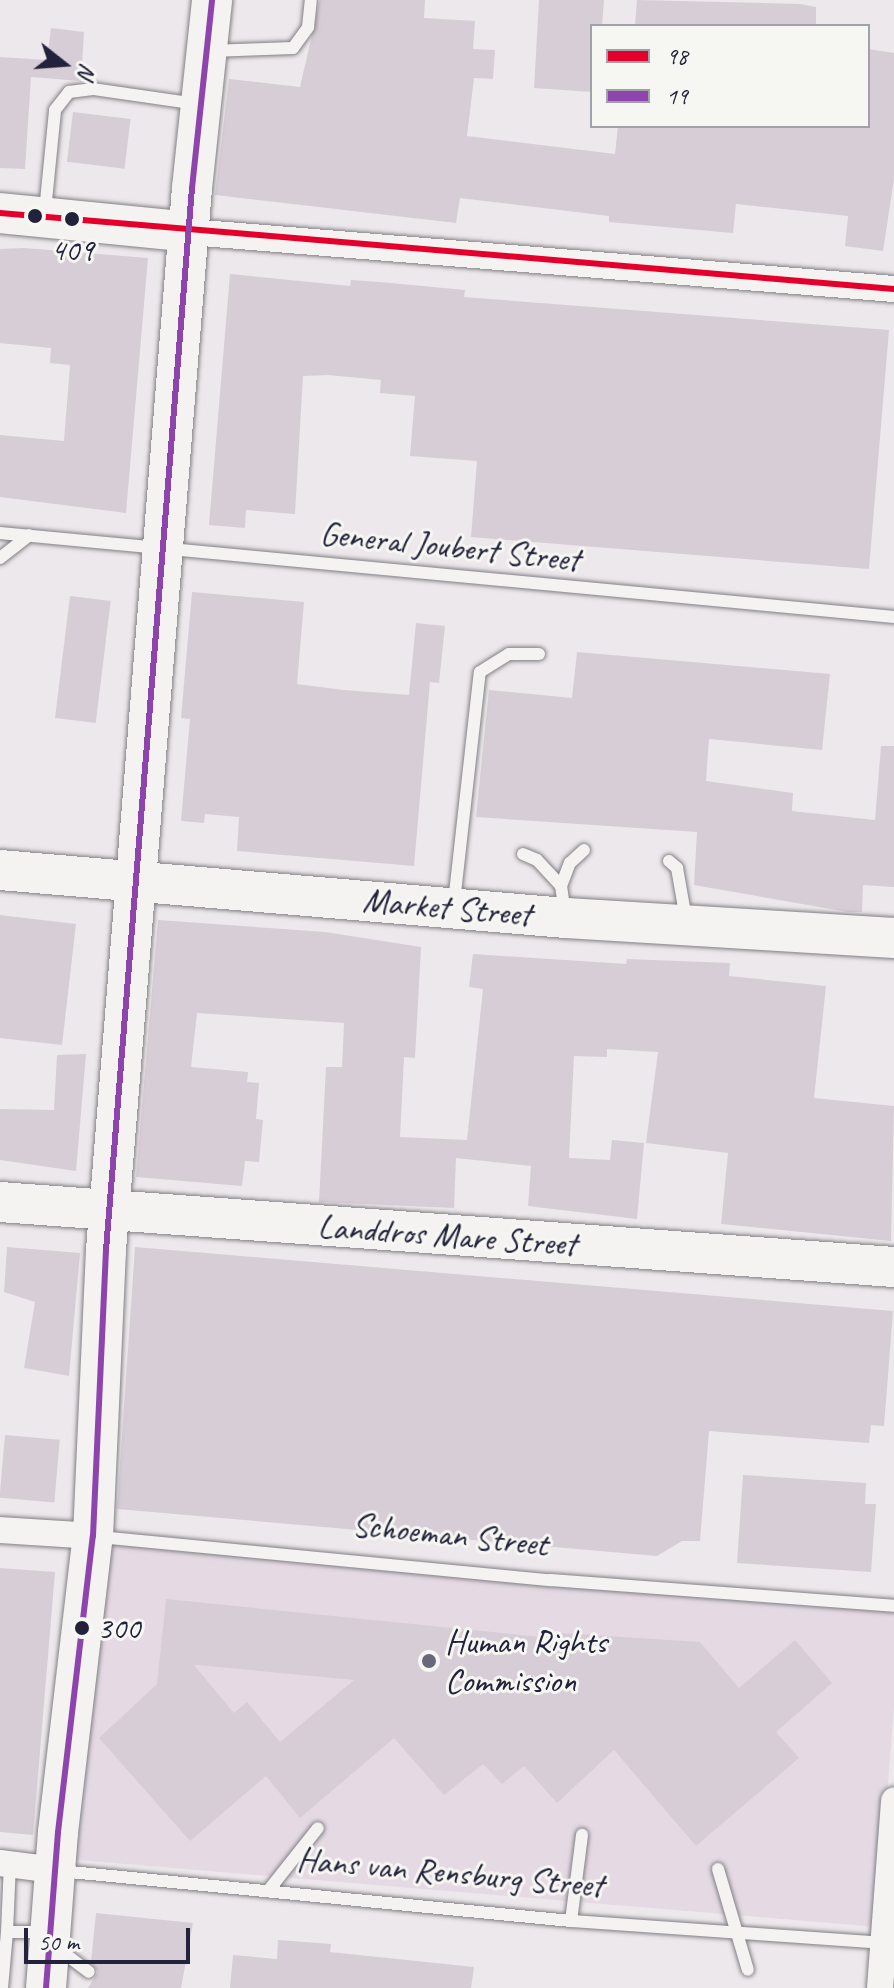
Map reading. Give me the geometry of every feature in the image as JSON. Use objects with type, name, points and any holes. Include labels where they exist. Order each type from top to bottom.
[{"type":"main road","points":[[46,1988],[55,1870],[93,1536],[111,1209],[200,104],[212,0]]},
{"type":"main road","points":[[0,213],[190,232]]},
{"type":"main road","name":"Market Street","points":[[0,870],[138,879],[453,908],[563,902],[687,926],[894,938]]},
{"type":"main road","name":"Landdros Mare Street","points":[[0,1202],[894,1267]]},
{"type":"street","points":[[190,232],[894,289]]},
{"type":"street","name":"Schoeman Street","points":[[0,1530],[93,1536]]},
{"type":"street","points":[[880,1988],[888,1944],[894,1801]]},
{"type":"street","name":"Hans van Rensburg Street","points":[[5,1863],[55,1870]]},
{"type":"lane","points":[[206,51],[293,48],[308,27],[311,0]]},
{"type":"lane","points":[[45,217],[55,110],[69,92],[93,89],[200,104]]},
{"type":"lane","name":"General Joubert Street","points":[[0,533],[894,617]]},
{"type":"lane","points":[[0,558],[29,535]]},
{"type":"lane","points":[[453,908],[480,672],[509,654],[539,654]]},
{"type":"lane","points":[[563,902],[574,857],[584,850]]},
{"type":"lane","points":[[523,854],[537,860],[563,902]]},
{"type":"lane","points":[[669,861],[677,868],[687,926]]},
{"type":"lane","name":"Schoeman Street","points":[[93,1536],[550,1580],[894,1606]]},
{"type":"lane","points":[[268,1891],[318,1828]]},
{"type":"lane","points":[[571,1921],[582,1835]]},
{"type":"lane","points":[[2,1988],[7,1932],[5,1863]]},
{"type":"lane","points":[[718,1869],[740,1931],[748,1970]]},
{"type":"lane","name":"Hans van Rensburg Street","points":[[55,1870],[571,1921],[888,1944]]},
{"type":"lane","points":[[7,1932],[50,1938],[89,1972]]},
{"type":"shaded area","points":[[95,1534],[894,1612],[894,1707],[877,1927],[65,1859]]},
{"type":"building","points":[[320,0],[425,0],[424,18],[475,21],[473,49],[495,50],[493,79],[474,78],[467,136],[615,154],[618,128],[870,128],[870,49],[894,53],[894,179],[883,251],[845,246],[848,216],[736,204],[733,233],[609,222],[609,216],[460,198],[456,223],[215,195],[229,79],[300,87]]},
{"type":"building","points":[[539,0],[604,0],[602,24],[590,24],[590,92],[534,88]]},
{"type":"building","points":[[637,0],[816,7],[816,24],[635,24]]},
{"type":"building","points":[[51,28],[84,32],[81,81],[31,77],[25,169],[0,168],[0,57],[47,60]]},
{"type":"building","points":[[73,112],[131,119],[124,169],[67,162]]},
{"type":"building","points":[[24,248],[148,258],[126,513],[0,497],[0,435],[64,441],[70,365],[50,363],[51,348],[0,343],[0,249]]},
{"type":"building","points":[[230,274],[350,286],[351,280],[380,282],[465,290],[464,297],[889,330],[869,569],[471,537],[477,461],[410,456],[415,396],[380,393],[381,380],[328,375],[303,376],[295,514],[246,510],[245,528],[209,525]]},
{"type":"building","points":[[192,592],[304,602],[297,684],[409,695],[416,623],[445,626],[439,683],[430,682],[414,866],[237,851],[239,817],[205,814],[204,823],[181,821],[190,719],[181,718]]},
{"type":"building","points":[[70,596],[111,601],[96,723],[55,718]]},
{"type":"building","points":[[577,652],[830,674],[822,750],[709,739],[706,781],[793,793],[792,811],[875,820],[881,746],[894,746],[894,887],[863,885],[862,912],[848,912],[694,885],[697,832],[476,817],[489,690],[572,698]]},
{"type":"building","points":[[0,915],[76,924],[62,1045],[0,1038]]},
{"type":"building","points":[[158,920],[325,932],[421,947],[415,1058],[404,1057],[400,1137],[467,1140],[483,989],[469,987],[473,954],[626,964],[627,959],[730,963],[729,976],[826,986],[814,1098],[894,1106],[891,1241],[721,1224],[728,1153],[646,1143],[658,1052],[607,1049],[607,1057],[574,1056],[569,1158],[610,1160],[612,1140],[644,1143],[637,1219],[528,1206],[531,1166],[456,1158],[454,1208],[319,1202],[326,1067],[342,1067],[344,1023],[197,1013],[191,1067],[248,1072],[247,1082],[259,1083],[256,1119],[263,1120],[259,1162],[245,1161],[242,1186],[136,1177]]},
{"type":"building","points":[[86,1054],[76,1171],[0,1160],[0,1109],[54,1110],[57,1055]]},
{"type":"building","points":[[7,1247],[80,1253],[69,1376],[24,1368],[35,1302],[4,1292]]},
{"type":"building","points":[[135,1247],[893,1311],[884,1426],[871,1425],[869,1443],[709,1431],[700,1541],[682,1541],[657,1556],[117,1509]]},
{"type":"building","points":[[5,1435],[60,1440],[54,1503],[0,1498]]},
{"type":"building","points":[[743,1475],[866,1483],[865,1504],[876,1504],[871,1572],[737,1563]]},
{"type":"building","points":[[0,1568],[55,1572],[33,1835],[0,1832]]},
{"type":"building","points":[[166,1599],[541,1637],[547,1632],[700,1642],[739,1688],[795,1640],[832,1683],[776,1732],[799,1758],[696,1846],[614,1750],[557,1803],[524,1766],[502,1784],[483,1764],[444,1795],[394,1738],[300,1818],[266,1776],[190,1841],[99,1738],[157,1684]],"holes":[[[194,1665],[354,1680],[280,1742],[247,1702],[234,1713]]]},
{"type":"building","points":[[96,1913],[193,1923],[181,1988],[88,1988],[98,1972],[91,1962]]},
{"type":"building","points":[[278,1940],[331,1944],[330,1952],[474,1967],[471,1988],[230,1988],[233,1955],[277,1959]]},
{"type":"transit line","name":"19","points":[[46,1988],[58,1832],[93,1536],[106,1250],[192,188],[212,0]]},
{"type":"transit line","name":"98","points":[[0,213],[894,289]]},
{"type":"place","name":"409","points":[[72,219]]},
{"type":"place","name":"300","points":[[82,1628]]},
{"type":"place","name":"Human Rights Commission","points":[[429,1661]]}]
